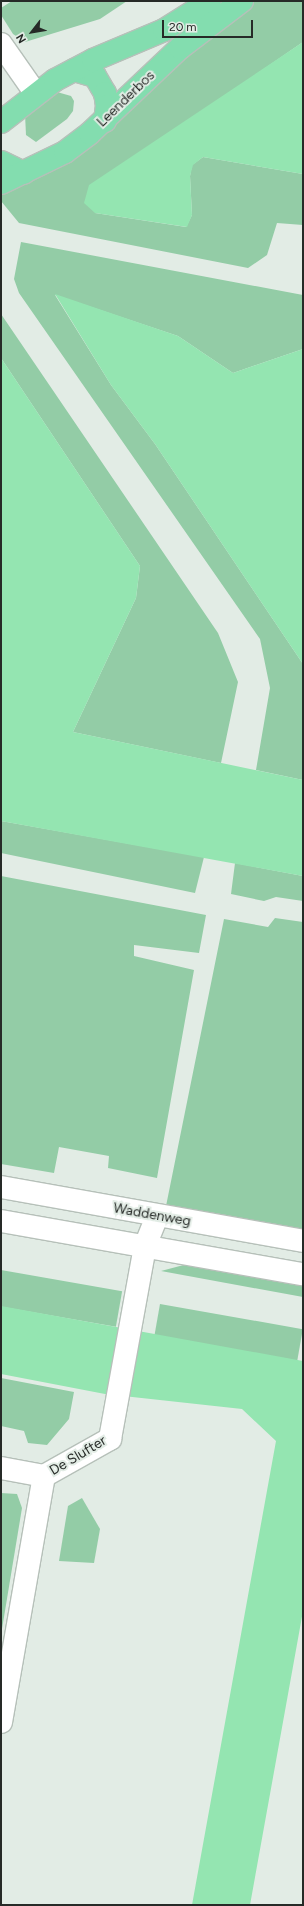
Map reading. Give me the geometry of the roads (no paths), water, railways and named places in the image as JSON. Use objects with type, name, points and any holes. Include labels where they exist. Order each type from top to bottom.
[{"type":"main road","points":[[1,122],[36,94],[74,70],[164,30],[210,1]]},
{"type":"main road","name":"Leenderbos","points":[[1,182],[24,173],[65,152],[105,121],[165,61],[204,28],[242,1]]},
{"type":"main road","points":[[74,70],[96,76],[105,93],[107,106],[105,121]]},
{"type":"main road","points":[[1,162],[24,173]]},
{"type":"street","points":[[1,44],[36,94]]},
{"type":"street","name":"Waddenweg","points":[[1,1187],[156,1216],[303,1241]]},
{"type":"street","name":"De Slufter","points":[[1,1722],[44,1476],[110,1439],[145,1246],[156,1216]]},
{"type":"street","points":[[1,1221],[303,1274]]},
{"type":"street","points":[[1,1468],[44,1476]]}]
